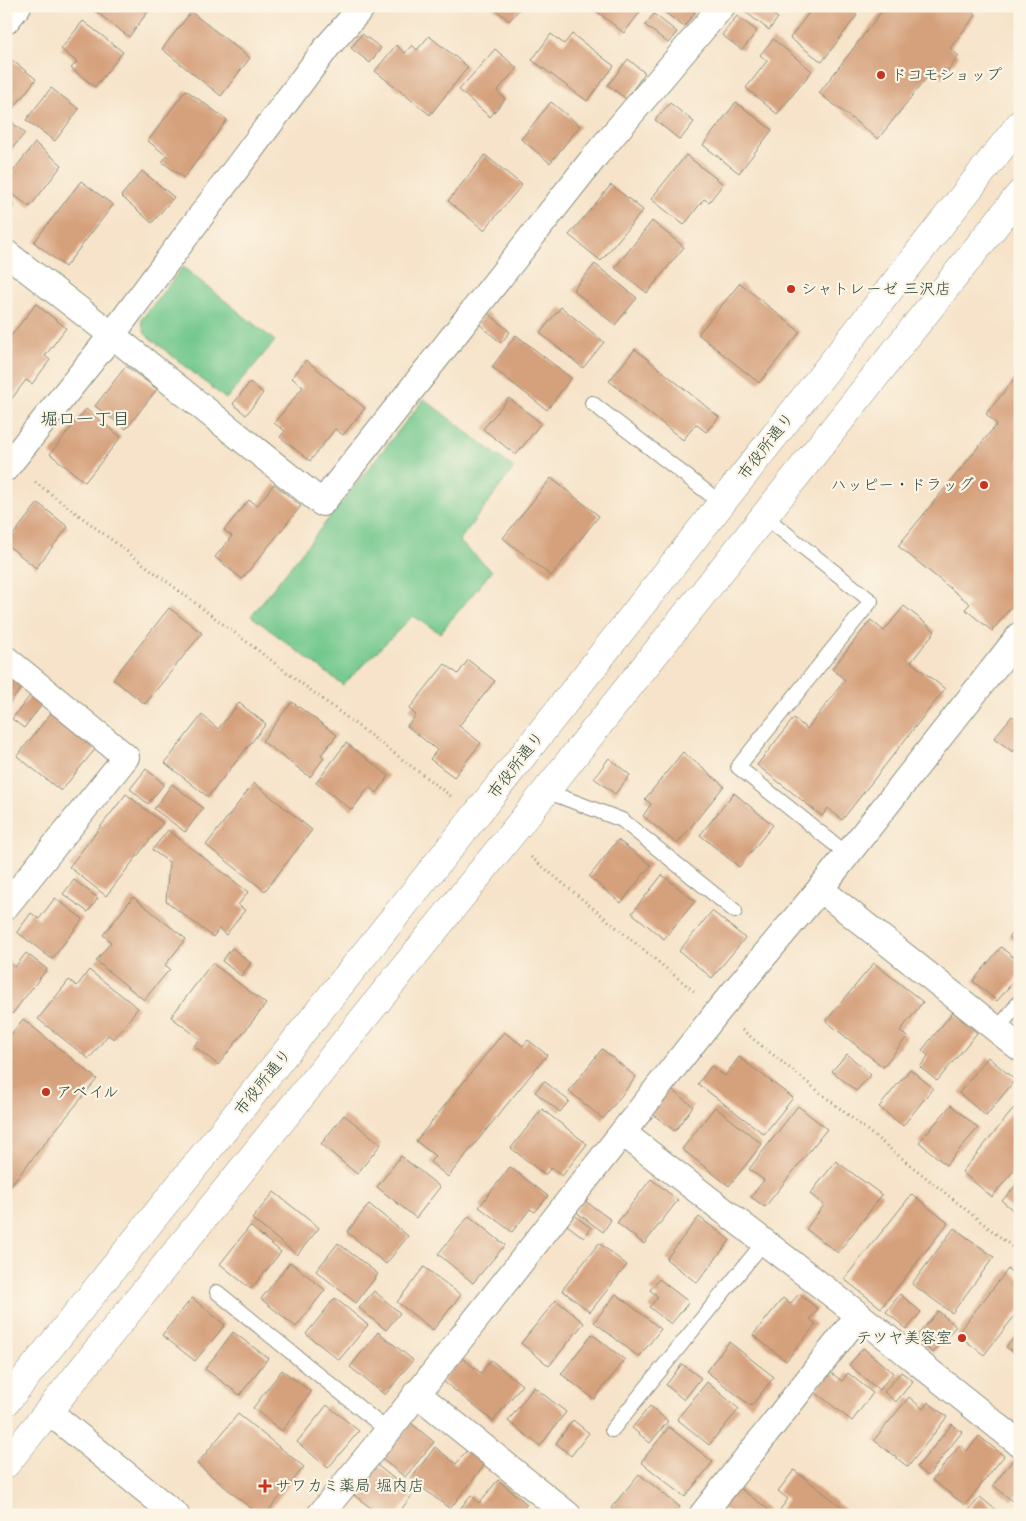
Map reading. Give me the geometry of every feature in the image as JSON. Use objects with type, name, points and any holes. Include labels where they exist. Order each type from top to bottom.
[{"type":"street","points":[[6,20],[18,6]]},
{"type":"street","points":[[8,466],[112,335],[328,47],[363,6]]},
{"type":"street","points":[[6,253],[322,503],[596,155],[722,6]]},
{"type":"street","name":"市役所通り","points":[[6,1402],[476,815],[1020,124]]},
{"type":"street","points":[[6,1464],[546,791],[1020,194]]},
{"type":"street","points":[[320,1515],[718,1011],[820,889],[1020,635]]},
{"type":"street","points":[[6,659],[126,757],[6,906]]},
{"type":"street","points":[[820,889],[1020,1048]]},
{"type":"street","points":[[622,1133],[859,1315],[1020,1444]]},
{"type":"street","points":[[702,1515],[859,1315]]},
{"type":"street","points":[[416,1393],[568,1515]]},
{"type":"street","points":[[48,1411],[176,1515]]},
{"type":"lane","points":[[592,403],[721,503]]},
{"type":"lane","points":[[764,516],[871,601],[738,767],[847,854]]},
{"type":"lane","points":[[546,791],[622,820],[735,911]]},
{"type":"lane","points":[[997,1030],[1020,1001]]},
{"type":"lane","points":[[612,1430],[764,1242]]},
{"type":"lane","points":[[217,1292],[388,1431]]},
{"type":"path","points":[[8,466],[476,815]]},
{"type":"path","points":[[508,838],[718,1011],[1020,1253]]},
{"type":"green space","points":[[183,267],[275,341],[226,399],[145,334],[141,320]]},
{"type":"green space","points":[[424,399],[514,468],[459,541],[492,571],[440,633],[413,616],[343,685],[251,616]]},
{"type":"building","points":[[89,6],[152,6],[129,37]]},
{"type":"building","points":[[492,6],[522,6],[509,21]]},
{"type":"building","points":[[590,6],[643,6],[644,7],[624,33]]},
{"type":"building","points":[[666,6],[687,6],[695,12],[684,27],[662,10]]},
{"type":"building","points":[[746,6],[762,6],[778,18],[769,30],[743,10]]},
{"type":"building","points":[[814,6],[846,6],[857,15],[822,62],[790,38]]},
{"type":"building","name":"ドコモショップ","points":[[886,6],[965,6],[976,15],[950,48],[959,56],[941,79],[932,71],[878,139],[819,93]]},
{"type":"building","points":[[191,12],[250,58],[221,96],[162,49]]},
{"type":"building","points":[[654,14],[677,32],[668,43],[645,25]]},
{"type":"building","points":[[737,16],[757,31],[742,50],[722,35]]},
{"type":"building","points":[[83,21],[123,52],[95,87],[71,68],[77,62],[61,49]]},
{"type":"building","points":[[362,34],[381,48],[370,63],[351,48]]},
{"type":"building","points":[[551,34],[564,44],[572,34],[614,66],[587,101],[532,60]]},
{"type":"building","points":[[429,36],[468,67],[430,115],[375,71],[396,45],[405,53],[412,45],[417,50]]},
{"type":"building","points":[[773,39],[812,71],[777,114],[746,88],[767,61],[760,55]]},
{"type":"building","points":[[495,49],[517,68],[497,91],[505,99],[490,117],[459,90]]},
{"type":"building","points":[[8,57],[36,79],[13,109],[6,105],[6,59]]},
{"type":"building","points":[[628,59],[645,73],[626,99],[608,85]]},
{"type":"building","points":[[51,88],[79,109],[55,141],[26,120]]},
{"type":"building","points":[[186,90],[227,120],[184,178],[162,162],[167,156],[148,141]]},
{"type":"building","points":[[551,102],[580,126],[550,163],[521,139]]},
{"type":"building","points":[[736,102],[772,130],[739,173],[703,145]]},
{"type":"building","points":[[670,103],[694,122],[680,140],[655,120]]},
{"type":"building","points":[[6,118],[25,133],[6,156]]},
{"type":"building","points":[[35,143],[62,165],[30,207],[6,189],[6,180]]},
{"type":"building","points":[[485,155],[522,185],[484,230],[448,201]]},
{"type":"building","points":[[686,155],[723,184],[709,202],[704,199],[684,225],[651,199]]},
{"type":"building","points":[[142,171],[174,197],[152,223],[121,196]]},
{"type":"building","points":[[81,181],[113,205],[65,267],[34,242]]},
{"type":"building","points":[[611,185],[643,210],[601,261],[569,235]]},
{"type":"building","points":[[6,197],[15,204],[6,216]]},
{"type":"building","points":[[652,221],[684,247],[647,293],[615,268]]},
{"type":"building","points":[[595,264],[637,298],[615,325],[573,290]]},
{"type":"building","points":[[740,283],[800,332],[759,383],[698,334]]},
{"type":"building","points":[[36,304],[66,328],[45,356],[50,360],[32,384],[26,380],[6,406],[6,342]]},
{"type":"building","points":[[561,307],[604,342],[583,368],[540,333]]},
{"type":"building","points":[[487,312],[510,332],[501,343],[478,323]]},
{"type":"building","points":[[516,335],[571,378],[547,410],[492,367]]},
{"type":"building","points":[[635,349],[719,417],[706,432],[696,424],[683,440],[609,381]]},
{"type":"building","points":[[306,360],[365,408],[343,435],[335,429],[310,461],[280,437],[285,431],[274,423],[303,387],[292,378]]},
{"type":"building","points":[[126,366],[157,389],[126,429],[95,406]]},
{"type":"building","name":"ハッピー・ドラッグ","points":[[1017,376],[1020,378],[1020,596],[992,631],[965,609],[970,604],[898,546],[997,424],[986,414]]},
{"type":"building","points":[[250,382],[263,393],[246,415],[233,404]]},
{"type":"building","points":[[509,398],[541,423],[516,455],[483,429]]},
{"type":"building","points":[[86,409],[121,437],[85,482],[50,454]]},
{"type":"building","points":[[551,478],[599,516],[551,576],[503,538]]},
{"type":"building","points":[[274,484],[301,506],[242,579],[215,557],[232,536],[224,530],[249,500],[257,506]]},
{"type":"building","points":[[38,503],[68,527],[36,568],[6,544]]},
{"type":"building","points":[[904,606],[935,631],[911,662],[945,689],[842,820],[828,808],[822,816],[757,765],[794,718],[807,729],[845,680],[832,669],[871,620],[884,631]]},
{"type":"building","points":[[169,608],[202,633],[145,704],[113,679]]},
{"type":"building","points":[[468,660],[495,681],[459,726],[481,743],[454,777],[430,759],[437,750],[407,726],[416,715],[409,709],[445,664],[458,674]]},
{"type":"building","points":[[6,671],[24,685],[6,708]]},
{"type":"building","points":[[32,693],[44,702],[24,728],[12,719]]},
{"type":"building","points":[[292,702],[337,735],[321,755],[324,758],[310,777],[262,741]]},
{"type":"building","points":[[239,703],[266,724],[208,797],[165,763],[202,715],[218,729]]},
{"type":"building","points":[[51,713],[96,748],[61,791],[17,756]]},
{"type":"building","points":[[1012,716],[1020,722],[1020,743],[1013,752],[994,738]]},
{"type":"building","points":[[346,743],[389,776],[377,793],[369,787],[352,810],[316,783]]},
{"type":"building","points":[[683,752],[724,786],[677,844],[643,816],[651,804],[645,799]]},
{"type":"building","points":[[609,758],[630,775],[615,794],[594,778]]},
{"type":"building","points":[[146,769],[164,784],[148,804],[130,789]]},
{"type":"building","points":[[254,783],[312,830],[265,891],[206,845]]},
{"type":"building","points":[[172,784],[203,808],[185,832],[154,809]]},
{"type":"building","points":[[734,793],[773,825],[739,867],[700,835]]},
{"type":"building","points":[[126,794],[163,823],[106,896],[69,867]]},
{"type":"building","points":[[168,830],[248,892],[238,905],[245,910],[226,935],[219,929],[213,937],[166,901],[169,862],[152,850]]},
{"type":"building","points":[[618,840],[651,865],[621,903],[589,877]]},
{"type":"building","points":[[662,875],[695,901],[664,939],[632,913]]},
{"type":"building","points":[[74,880],[98,898],[88,912],[63,894]]},
{"type":"building","points":[[133,897],[186,939],[165,965],[170,969],[144,1000],[96,961],[111,942],[103,935]]},
{"type":"building","points":[[55,898],[83,919],[52,959],[17,932],[31,913],[39,919]]},
{"type":"building","points":[[712,911],[745,938],[712,978],[679,951]]},
{"type":"building","points":[[1020,923],[1020,946],[1009,937]]},
{"type":"building","points":[[1001,947],[1020,963],[1020,974],[997,1001],[973,981]]},
{"type":"building","points":[[232,948],[251,963],[241,976],[222,961]]},
{"type":"building","points":[[26,953],[47,969],[12,1014],[6,1010],[6,960],[15,967]]},
{"type":"building","points":[[212,963],[266,1004],[218,1065],[194,1046],[200,1039],[171,1017]]},
{"type":"building","points":[[874,963],[923,1002],[900,1031],[907,1037],[883,1067],[826,1021]]},
{"type":"building","points":[[89,970],[138,1008],[114,1039],[108,1035],[89,1059],[38,1019],[69,980],[77,986]]},
{"type":"building","points":[[953,1012],[977,1033],[937,1081],[920,1067],[928,1056],[922,1050]]},
{"type":"building","name":"アベイル","points":[[23,1019],[97,1079],[6,1191],[6,1041]]},
{"type":"building","points":[[504,1032],[523,1046],[528,1040],[547,1055],[448,1177],[430,1162],[435,1156],[416,1141]]},
{"type":"building","points":[[602,1049],[636,1077],[603,1119],[569,1091]]},
{"type":"building","points":[[847,1054],[871,1075],[856,1091],[832,1071]]},
{"type":"building","points":[[739,1057],[793,1098],[764,1134],[698,1084],[711,1066],[725,1076]]},
{"type":"building","points":[[988,1057],[1015,1080],[986,1116],[959,1093]]},
{"type":"building","points":[[910,1069],[933,1088],[903,1126],[879,1107]]},
{"type":"building","points":[[544,1081],[569,1101],[560,1112],[535,1092]]},
{"type":"building","points":[[669,1088],[693,1106],[675,1131],[651,1113]]},
{"type":"building","points":[[1020,1101],[1020,1163],[992,1197],[962,1172]]},
{"type":"building","points":[[951,1105],[978,1128],[946,1165],[919,1142]]},
{"type":"building","points":[[798,1106],[827,1129],[765,1207],[751,1197],[764,1180],[749,1169]]},
{"type":"building","points":[[715,1107],[762,1144],[729,1186],[682,1149]]},
{"type":"building","points":[[542,1109],[587,1144],[562,1176],[551,1168],[545,1175],[511,1148]]},
{"type":"building","points":[[344,1115],[381,1144],[357,1174],[321,1144]]},
{"type":"building","points":[[401,1156],[440,1187],[416,1218],[377,1187]]},
{"type":"building","points":[[836,1161],[882,1195],[838,1253],[806,1229],[824,1205],[810,1194]]},
{"type":"building","points":[[510,1167],[548,1196],[535,1212],[530,1209],[512,1232],[479,1207]]},
{"type":"building","points":[[651,1179],[678,1200],[644,1244],[617,1223]]},
{"type":"building","points":[[1020,1181],[1020,1216],[1002,1201]]},
{"type":"building","points":[[274,1192],[319,1228],[297,1255],[252,1219]]},
{"type":"building","points":[[912,1194],[948,1223],[881,1308],[844,1279]]},
{"type":"building","points":[[584,1200],[611,1220],[603,1232],[575,1211]]},
{"type":"building","points":[[369,1204],[408,1236],[386,1264],[347,1232]]},
{"type":"building","points":[[574,1215],[591,1228],[584,1238],[567,1225]]},
{"type":"building","points":[[469,1216],[505,1245],[473,1283],[438,1254]]},
{"type":"building","points":[[699,1217],[730,1240],[697,1283],[666,1259]]},
{"type":"building","points":[[250,1226],[281,1252],[251,1289],[220,1264]]},
{"type":"building","points":[[954,1228],[994,1257],[952,1313],[912,1284]]},
{"type":"building","points":[[338,1243],[378,1274],[356,1303],[316,1271]]},
{"type":"building","points":[[599,1243],[627,1265],[590,1312],[562,1290]]},
{"type":"building","points":[[290,1262],[325,1290],[296,1327],[261,1299]]},
{"type":"building","points":[[424,1267],[461,1295],[433,1330],[397,1302]]},
{"type":"building","points":[[1008,1269],[1020,1279],[1020,1309],[984,1355],[957,1334]]},
{"type":"building","points":[[659,1279],[689,1302],[671,1324],[649,1307],[658,1297],[650,1290]]},
{"type":"building","points":[[374,1291],[400,1313],[386,1330],[359,1308]]},
{"type":"building","points":[[616,1294],[661,1329],[639,1357],[594,1322]]},
{"type":"building","points":[[799,1294],[818,1309],[810,1319],[816,1324],[786,1361],[753,1335],[783,1298],[790,1304]]},
{"type":"building","points":[[900,1294],[921,1312],[907,1329],[886,1312]]},
{"type":"building","points":[[192,1298],[225,1325],[195,1361],[162,1335]]},
{"type":"building","points":[[335,1298],[368,1325],[339,1360],[306,1334]]},
{"type":"building","points":[[556,1300],[584,1323],[549,1366],[521,1343]]},
{"type":"building","points":[[938,1311],[956,1326],[933,1353],[915,1338]]},
{"type":"building","points":[[1020,1331],[1020,1357],[1006,1347]]},
{"type":"building","points":[[233,1332],[268,1358],[240,1395],[205,1369]]},
{"type":"building","points":[[378,1332],[413,1360],[385,1395],[350,1367]]},
{"type":"building","points":[[592,1334],[625,1360],[594,1399],[561,1374]]},
{"type":"building","points":[[729,1342],[774,1377],[751,1406],[706,1371]]},
{"type":"building","points":[[863,1348],[893,1373],[879,1390],[849,1365]]},
{"type":"building","points":[[461,1357],[481,1373],[491,1360],[522,1385],[493,1421],[443,1381]]},
{"type":"building","points":[[682,1364],[701,1378],[684,1400],[666,1385]]},
{"type":"building","points":[[282,1370],[311,1392],[282,1431],[253,1408]]},
{"type":"building","points":[[830,1372],[842,1381],[848,1373],[873,1393],[852,1421],[815,1392]]},
{"type":"building","points":[[901,1372],[913,1381],[896,1402],[884,1392]]},
{"type":"building","points":[[707,1382],[739,1409],[709,1445],[677,1419]]},
{"type":"building","points":[[534,1387],[566,1412],[540,1446],[508,1421]]},
{"type":"building","points":[[909,1397],[923,1409],[928,1402],[947,1417],[908,1467],[874,1440]]},
{"type":"building","points":[[327,1405],[359,1431],[328,1468],[297,1442]]},
{"type":"building","points":[[650,1406],[668,1421],[650,1443],[632,1428]]},
{"type":"building","points":[[238,1414],[304,1467],[265,1515],[259,1515],[197,1464]]},
{"type":"building","points":[[573,1420],[589,1433],[571,1456],[556,1443]]},
{"type":"building","points":[[411,1423],[434,1442],[405,1477],[382,1459]]},
{"type":"building","points":[[952,1424],[962,1432],[928,1476],[917,1467]]},
{"type":"building","points":[[669,1427],[713,1462],[685,1497],[641,1462]]},
{"type":"building","points":[[979,1436],[1004,1456],[965,1505],[932,1480],[960,1445],[967,1451]]},
{"type":"building","points":[[435,1447],[456,1464],[468,1449],[486,1463],[450,1509],[411,1479]]},
{"type":"building","points":[[1013,1460],[1020,1465],[1020,1492],[1012,1501],[993,1485]]},
{"type":"building","points":[[377,1465],[413,1494],[397,1515],[380,1515],[354,1495]]},
{"type":"building","points":[[794,1470],[846,1510],[843,1515],[776,1515],[788,1499],[778,1491]]},
{"type":"building","points":[[639,1474],[680,1507],[673,1515],[619,1515],[611,1508]]},
{"type":"building","points":[[498,1480],[527,1504],[518,1515],[455,1515],[471,1495],[479,1503]]},
{"type":"building","points":[[737,1486],[768,1509],[763,1515],[732,1515],[721,1507]]},
{"type":"building","points":[[980,1497],[1002,1515],[965,1515]]},
{"type":"place","name":"ドコモショップ","points":[[881,75]]},
{"type":"place","name":"シャトレーゼ 三沢店","points":[[791,289]]},
{"type":"place","name":"ハッピー・ドラッグ","points":[[984,485]]},
{"type":"place","name":"アベイル","points":[[46,1092]]},
{"type":"place","name":"テツヤ美容室","points":[[962,1338]]},
{"type":"place","name":"サワカミ薬局 堀内店","points":[[265,1486]]},
{"type":"district","name":"堀口一丁目","points":[[85,419]]}]
